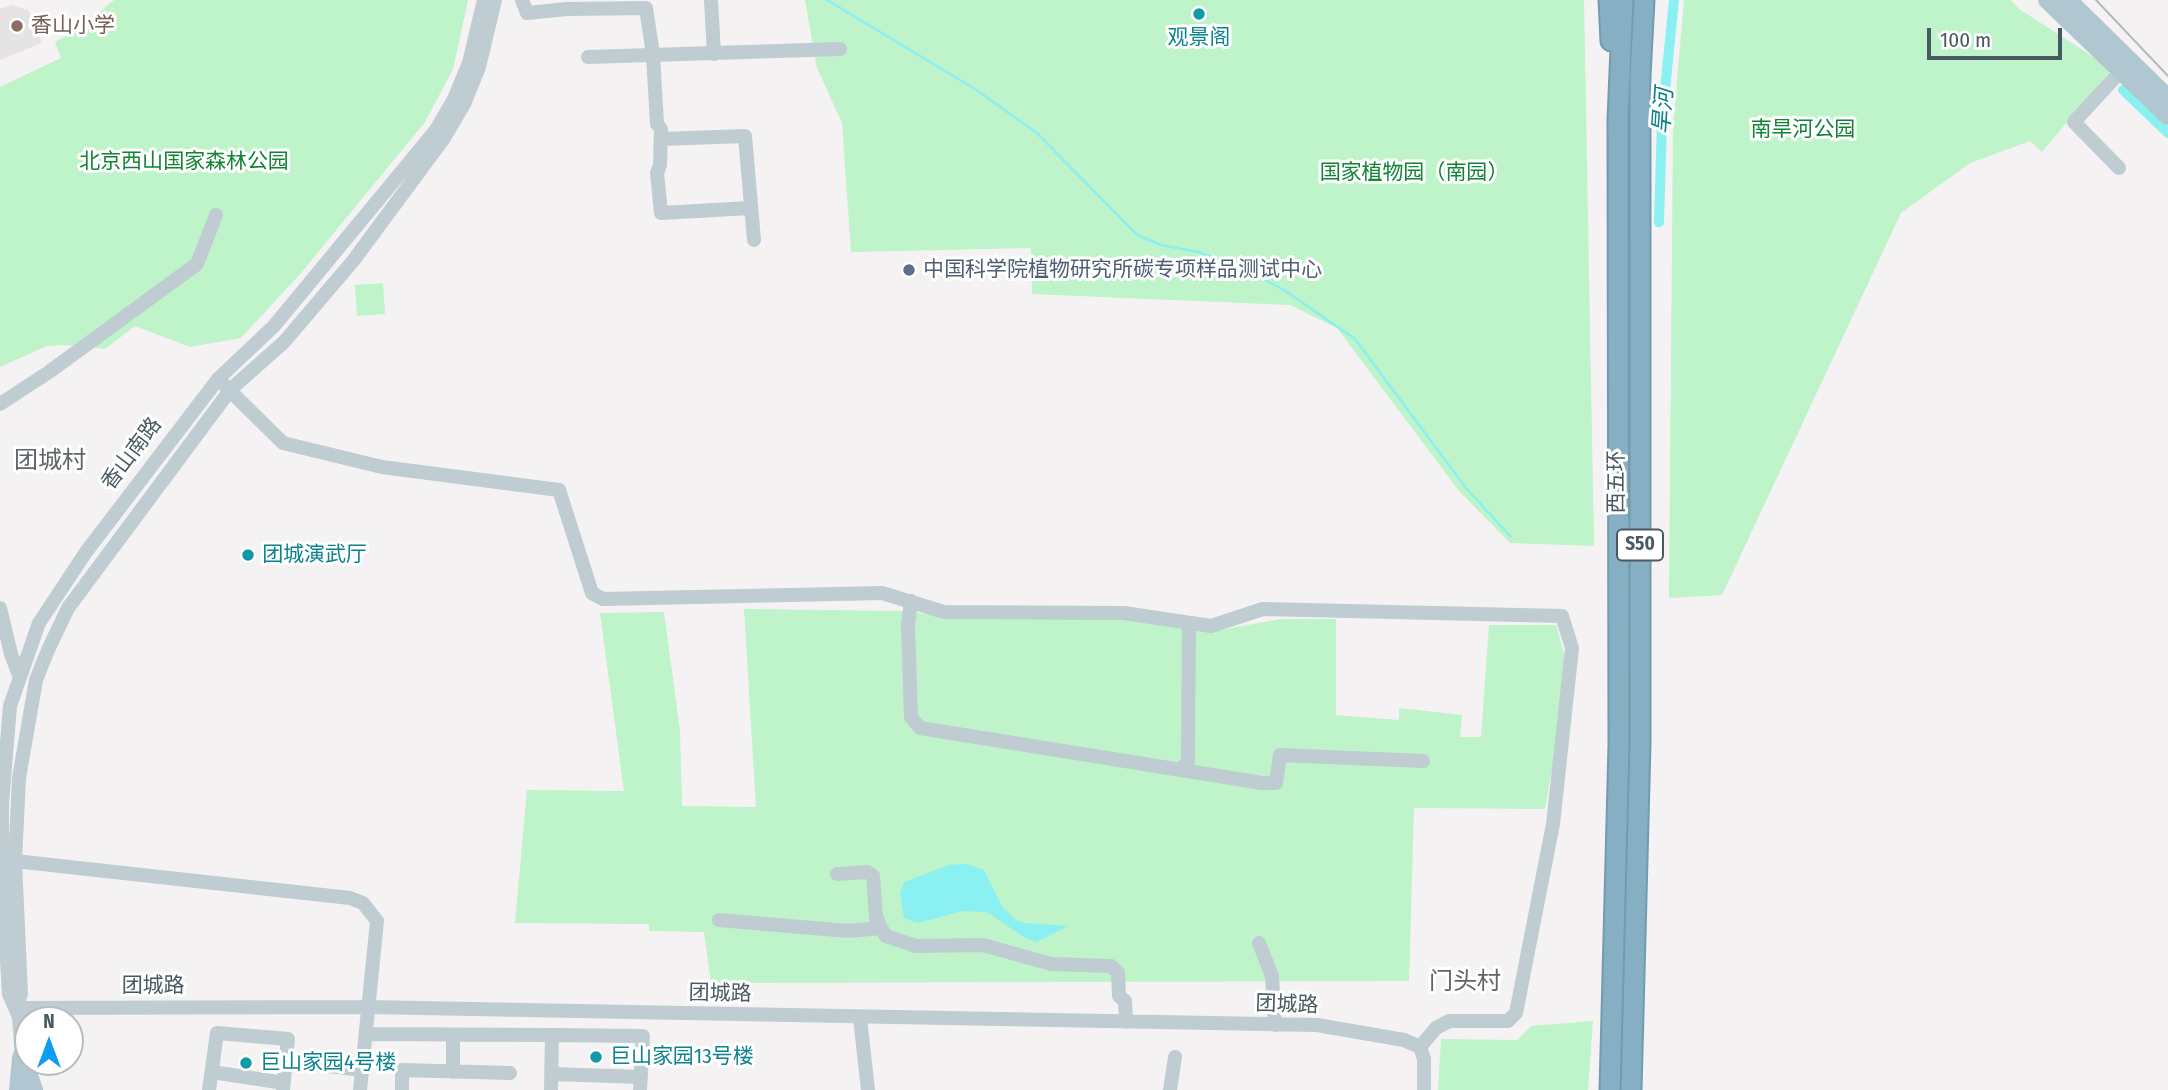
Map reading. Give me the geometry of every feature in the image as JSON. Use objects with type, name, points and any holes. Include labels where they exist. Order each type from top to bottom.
[{"type":"highway","points":[[1609,0],[1618,120]]},
{"type":"highway","name":"西五环","points":[[1610,1090],[1619,745],[1618,120],[1623,0]]},
{"type":"highway","name":"西五环","points":[[1631,1090],[1640,743],[1640,76],[1644,0]]},
{"type":"highway","points":[[1640,76],[1653,0]]},
{"type":"main road","points":[[2047,0],[2116,76],[2168,116]]},
{"type":"main road","points":[[2068,0],[2168,98]]},
{"type":"street","name":"香山南路","points":[[15,1006],[9,994],[3,930],[2,804],[5,707],[39,623],[218,379],[282,316],[436,130],[454,100],[469,63],[484,0]]},
{"type":"street","name":"香山南路","points":[[17,1006],[21,994],[15,861],[23,741],[36,680],[48,650],[68,608],[231,389],[284,342],[353,261],[444,138],[464,104],[479,67],[495,0]]},
{"type":"street","points":[[522,0],[527,13],[566,5],[646,8],[653,54],[657,124],[661,129],[660,165],[657,173],[661,212],[750,208]]},
{"type":"street","points":[[711,0],[714,54]]},
{"type":"street","points":[[588,57],[840,49]]},
{"type":"street","points":[[2116,76],[2074,122],[2119,168]]},
{"type":"street","points":[[661,139],[745,136],[754,240]]},
{"type":"street","points":[[0,404],[49,372],[197,264],[216,215]]},
{"type":"street","points":[[218,379],[283,443],[382,467],[559,490],[592,593],[603,600],[882,593],[944,612],[1124,613],[1211,626],[1263,609],[1562,615],[1572,648],[1553,824],[1516,1013],[1508,1021],[1449,1021],[1436,1028],[1420,1047],[1424,1059],[1424,1090]]},
{"type":"street","points":[[911,601],[908,625],[911,717],[919,728],[1276,783],[1280,755],[1423,761]]},
{"type":"street","points":[[0,608],[19,675]]},
{"type":"street","points":[[1181,769],[1188,761],[1189,623]]},
{"type":"street","points":[[15,861],[350,898],[363,904],[377,921],[360,1090]]},
{"type":"street","points":[[837,874],[867,872],[873,876],[876,917],[881,928],[894,940],[916,946],[983,944],[1051,964],[1111,966],[1118,973],[1119,996],[1125,1001],[1126,1022]]},
{"type":"street","points":[[719,920],[848,931],[881,928]]},
{"type":"street","points":[[1258,943],[1272,976],[1275,1025]]},
{"type":"street","name":"团城路","points":[[84,1008],[367,1007],[1275,1025],[1329,1027],[1404,1040],[1420,1047]]},
{"type":"street","points":[[860,1018],[868,1090]]},
{"type":"street","points":[[209,1090],[217,1033],[288,1039],[284,1088],[212,1072]]},
{"type":"street","points":[[366,1034],[643,1036],[641,1084],[552,1074]]},
{"type":"street","points":[[453,1035],[453,1072]]},
{"type":"street","points":[[551,1090],[552,1035]]},
{"type":"street","points":[[1170,1090],[1175,1057]]},
{"type":"street","points":[[286,1061],[362,1070]]},
{"type":"street","points":[[402,1090],[402,1070],[510,1073]]},
{"type":"shaded area","name":"香山小学","points":[[11,5],[28,10],[42,43],[0,60],[0,9]]},
{"type":"green space","name":"北京西山国家森林公园","points":[[114,0],[468,0],[453,69],[425,122],[301,273],[241,338],[190,347],[135,326],[105,349],[47,346],[0,367],[0,87],[61,58],[55,42],[80,28]]},
{"type":"green space","name":"国家植物园（南园）","points":[[805,0],[1584,0],[1594,546],[1510,543],[1459,491],[1337,328],[1290,305],[1032,294],[1031,248],[851,252],[842,123],[817,68]]},
{"type":"green space","name":"南旱河公园","points":[[1684,0],[2011,0],[2019,9],[2112,69],[2042,152],[2030,141],[1970,163],[1901,213],[1722,595],[1669,598],[1673,127]]},
{"type":"green space","points":[[383,283],[385,314],[357,316],[355,285]]},
{"type":"green space","points":[[744,609],[904,611],[946,617],[1129,619],[1210,632],[1280,619],[1336,619],[1336,715],[1399,720],[1399,708],[1462,715],[1460,737],[1481,737],[1489,625],[1556,625],[1569,672],[1545,809],[1414,808],[1409,981],[711,983],[704,932],[649,931],[649,924],[515,923],[527,790],[624,791],[600,613],[664,612],[680,731],[682,806],[756,807]]},
{"type":"green space","points":[[1593,1021],[1588,1090],[1438,1090],[1441,1039],[1517,1040],[1531,1026]]},
{"type":"water","points":[[967,864],[984,870],[1003,908],[1016,920],[1068,926],[1036,942],[1027,939],[987,912],[963,911],[917,923],[904,918],[900,893],[904,882],[949,865]]},
{"type":"waterway","points":[[827,0],[975,89],[1037,133],[1137,235],[1161,245],[1198,252],[1232,263],[1284,290],[1355,339],[1466,488],[1511,537]]},
{"type":"waterway","name":"旱河","points":[[1659,222],[1662,120],[1674,0]]},
{"type":"waterway","name":"旱河","points":[[2123,90],[2168,133]]},
{"type":"tram line","points":[[2096,0],[2168,76]]},
{"type":"place","name":"观景阁","points":[[1199,14]]},
{"type":"place","name":"香山小学","points":[[17,26]]},
{"type":"place","name":"中国科学院植物研究所碳专项样品测试中心","points":[[909,270]]},
{"type":"place","name":"团城演武厅","points":[[248,555]]},
{"type":"place","name":"巨山家园13号楼","points":[[596,1057]]},
{"type":"place","name":"巨山家园4号楼","points":[[246,1063]]},
{"type":"district","name":"团城村","points":[[50,461]]},
{"type":"district","name":"门头村","points":[[1465,982]]}]
